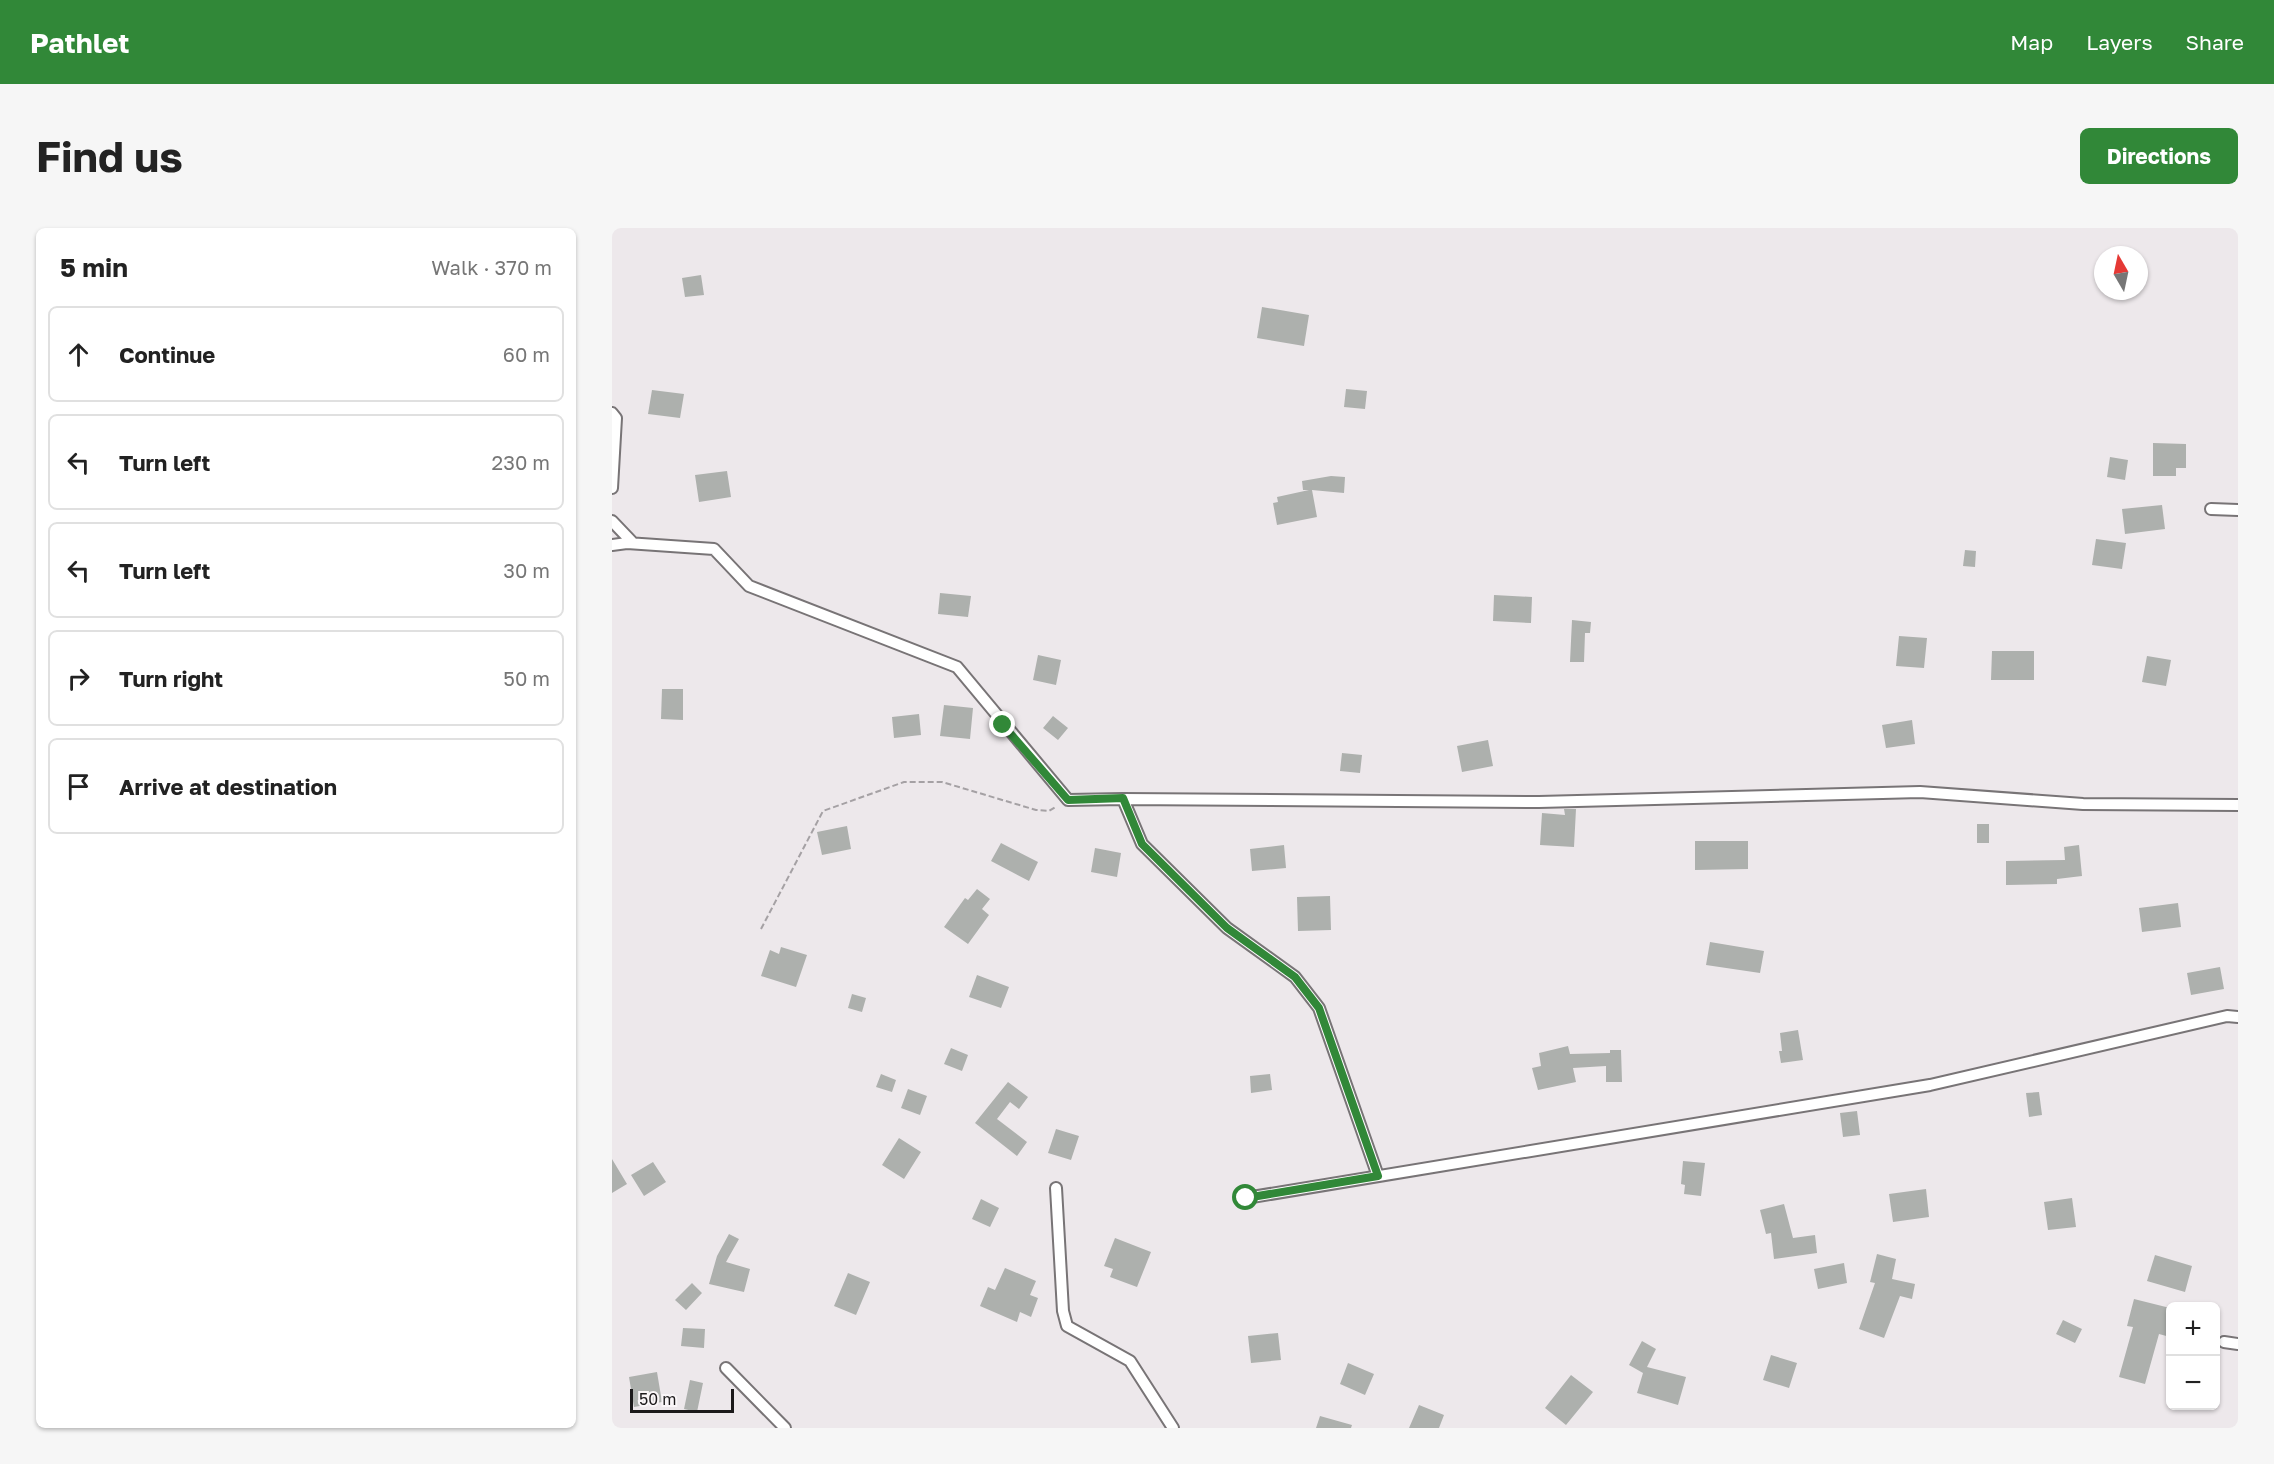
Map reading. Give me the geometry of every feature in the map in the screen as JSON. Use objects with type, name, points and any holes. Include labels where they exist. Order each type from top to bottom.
[{"type":"street","points":[[612,412],[616,418],[612,488]]},
{"type":"street","points":[[2211,508],[2238,510]]},
{"type":"street","points":[[612,521],[633,543]]},
{"type":"street","points":[[612,545],[633,543],[714,549],[749,586],[957,667],[1003,725],[1068,800],[1123,798],[1539,802],[1920,792],[2083,804],[2238,805]]},
{"type":"street","points":[[1123,798],[1142,844],[1227,928],[1295,977],[1319,1008],[1378,1176]]},
{"type":"street","points":[[1246,1198],[1930,1085],[2227,1016],[2238,1017]]},
{"type":"street","points":[[1056,1188],[1063,1311],[1067,1326],[1130,1361],[1173,1428]]},
{"type":"street","points":[[2224,1342],[2238,1344]]},
{"type":"street","points":[[726,1368],[785,1428]]},
{"type":"path","points":[[761,929],[823,811],[903,782],[942,782],[1036,810],[1049,811],[1068,800]]},
{"type":"building","points":[[701,275],[704,295],[685,297],[682,278]]},
{"type":"building","points":[[1262,307],[1309,315],[1304,346],[1257,338]]},
{"type":"building","points":[[1346,389],[1367,391],[1365,409],[1344,407]]},
{"type":"building","points":[[652,390],[684,394],[680,418],[648,414]]},
{"type":"building","points":[[2153,443],[2186,444],[2186,468],[2176,468],[2176,476],[2153,476]]},
{"type":"building","points":[[2110,457],[2128,460],[2125,480],[2107,477]]},
{"type":"building","points":[[727,471],[731,497],[699,502],[695,475]]},
{"type":"building","points":[[1331,476],[1345,477],[1344,493],[1312,490],[1317,517],[1277,525],[1273,503],[1278,502],[1277,497],[1309,490],[1303,490],[1302,481]]},
{"type":"building","points":[[2162,505],[2165,529],[2125,534],[2122,509]]},
{"type":"building","points":[[2096,539],[2126,543],[2122,569],[2092,565]]},
{"type":"building","points":[[1965,550],[1976,551],[1975,567],[1963,566]]},
{"type":"building","points":[[940,593],[971,596],[968,617],[938,614]]},
{"type":"building","points":[[1494,595],[1532,597],[1531,623],[1493,621]]},
{"type":"building","points":[[1572,620],[1591,622],[1590,633],[1585,633],[1584,662],[1570,662]]},
{"type":"building","points":[[1899,636],[1927,638],[1924,668],[1896,666]]},
{"type":"building","points":[[1992,651],[2034,651],[2034,680],[1991,680]]},
{"type":"building","points":[[1038,655],[1061,660],[1056,685],[1033,680]]},
{"type":"building","points":[[2147,656],[2171,660],[2166,686],[2142,682]]},
{"type":"building","points":[[662,689],[683,689],[683,720],[661,719]]},
{"type":"building","points":[[944,705],[973,708],[970,739],[940,736]]},
{"type":"building","points":[[919,714],[921,735],[894,738],[892,717]]},
{"type":"building","points":[[1053,716],[1068,728],[1058,740],[1043,728]]},
{"type":"building","points":[[1912,720],[1915,744],[1886,748],[1882,725]]},
{"type":"building","points":[[1488,740],[1493,766],[1462,772],[1457,746]]},
{"type":"building","points":[[1342,753],[1362,755],[1360,773],[1340,771]]},
{"type":"building","points":[[1564,809],[1576,809],[1574,847],[1540,845],[1542,813],[1565,815]]},
{"type":"building","points":[[1977,824],[1989,824],[1989,843],[1977,843]]},
{"type":"building","points":[[847,826],[851,849],[822,855],[817,832]]},
{"type":"building","points":[[1695,841],[1748,841],[1748,869],[1695,870]]},
{"type":"building","points":[[1001,843],[1038,862],[1029,881],[991,861]]},
{"type":"building","points":[[1284,845],[1286,868],[1252,871],[1250,849]]},
{"type":"building","points":[[2079,845],[2082,876],[2057,879],[2057,884],[2006,885],[2006,861],[2065,860],[2064,847]]},
{"type":"building","points":[[1095,848],[1121,853],[1117,877],[1091,872]]},
{"type":"building","points":[[977,889],[990,899],[982,909],[989,915],[968,944],[944,927],[965,898],[968,900]]},
{"type":"building","points":[[1330,896],[1331,930],[1298,931],[1297,897]]},
{"type":"building","points":[[2178,903],[2181,927],[2142,932],[2139,908]]},
{"type":"building","points":[[1710,942],[1764,951],[1760,973],[1706,965]]},
{"type":"building","points":[[781,947],[807,955],[796,987],[761,976],[770,950],[779,954]]},
{"type":"building","points":[[2220,967],[2224,989],[2191,995],[2187,973]]},
{"type":"building","points":[[977,975],[1009,987],[1001,1008],[969,997]]},
{"type":"building","points":[[852,994],[866,998],[862,1012],[848,1008]]},
{"type":"building","points":[[1798,1030],[1803,1060],[1781,1063],[1780,1033]]},
{"type":"building","points":[[1568,1046],[1570,1054],[1610,1053],[1610,1050],[1621,1050],[1622,1082],[1606,1082],[1606,1066],[1573,1068],[1576,1082],[1538,1090],[1532,1068],[1541,1066],[1539,1053]]},
{"type":"building","points":[[951,1048],[968,1055],[962,1071],[944,1064]]},
{"type":"building","points":[[881,1074],[896,1080],[892,1092],[876,1087]]},
{"type":"building","points":[[1270,1074],[1272,1090],[1251,1093],[1250,1076]]},
{"type":"building","points":[[1008,1082],[1028,1097],[1019,1109],[1010,1102],[997,1119],[1027,1142],[1017,1156],[975,1123]]},
{"type":"building","points":[[908,1089],[927,1096],[920,1115],[901,1108]]},
{"type":"building","points":[[2039,1092],[2042,1115],[2029,1117],[2026,1093]]},
{"type":"building","points":[[1857,1111],[1860,1135],[1843,1137],[1840,1113]]},
{"type":"building","points":[[1056,1129],[1079,1136],[1071,1160],[1048,1153]]},
{"type":"building","points":[[899,1138],[921,1152],[904,1179],[882,1165]]},
{"type":"building","points":[[612,1159],[627,1184],[612,1193]]},
{"type":"building","points":[[1683,1161],[1705,1163],[1701,1196],[1684,1194],[1685,1185],[1681,1184]]},
{"type":"building","points":[[653,1162],[666,1182],[644,1196],[631,1175]]},
{"type":"building","points":[[1926,1189],[1929,1217],[1893,1222],[1889,1194]]},
{"type":"building","points":[[2072,1198],[2076,1227],[2048,1230],[2044,1202]]},
{"type":"building","points":[[981,1199],[999,1208],[990,1227],[972,1219]]},
{"type":"building","points":[[1784,1204],[1793,1238],[1815,1235],[1817,1253],[1774,1259],[1771,1233],[1766,1234],[1760,1210]]},
{"type":"building","points":[[729,1234],[739,1239],[726,1262],[750,1269],[744,1292],[709,1284],[717,1256]]},
{"type":"building","points":[[1115,1238],[1151,1252],[1137,1287],[1110,1277],[1113,1269],[1104,1266]]},
{"type":"building","points":[[1877,1254],[1896,1259],[1892,1279],[1915,1284],[1912,1299],[1900,1296],[1884,1338],[1859,1329],[1875,1283],[1870,1282]]},
{"type":"building","points":[[2155,1255],[2192,1266],[2185,1292],[2147,1281]]},
{"type":"building","points":[[1844,1263],[1847,1283],[1818,1289],[1814,1269]]},
{"type":"building","points":[[1005,1268],[1036,1281],[1030,1295],[1038,1298],[1031,1317],[1020,1312],[1017,1322],[980,1306],[988,1287],[995,1290]]},
{"type":"building","points":[[848,1273],[870,1282],[856,1315],[834,1306]]},
{"type":"building","points":[[692,1283],[702,1293],[686,1310],[675,1300]]},
{"type":"building","points":[[2134,1299],[2166,1307],[2166,1336],[2159,1334],[2145,1384],[2119,1377],[2133,1327],[2127,1326]]},
{"type":"building","points":[[2063,1320],[2082,1329],[2075,1343],[2056,1334]]},
{"type":"building","points":[[683,1328],[705,1329],[704,1348],[681,1346]]},
{"type":"building","points":[[1278,1333],[1281,1360],[1251,1363],[1248,1336]]},
{"type":"building","points":[[1642,1341],[1656,1349],[1647,1367],[1686,1377],[1678,1405],[1637,1393],[1643,1373],[1629,1365]]},
{"type":"building","points":[[1771,1355],[1797,1363],[1789,1388],[1763,1380]]},
{"type":"building","points":[[1348,1363],[1374,1374],[1365,1395],[1340,1384]]},
{"type":"building","points":[[657,1372],[662,1402],[634,1407],[629,1377]]},
{"type":"building","points":[[1571,1375],[1593,1392],[1566,1425],[1545,1408]]},
{"type":"building","points":[[690,1380],[703,1383],[697,1412],[684,1409]]},
{"type":"building","points":[[1419,1405],[1444,1415],[1439,1428],[1409,1428]]},
{"type":"building","points":[[1320,1416],[1352,1425],[1351,1428],[1316,1428]]},
{"type":"route","points":[[1003,725],[1068,800],[1123,798],[1142,844],[1227,928],[1295,977],[1319,1008],[1378,1176],[1246,1198]]}]
